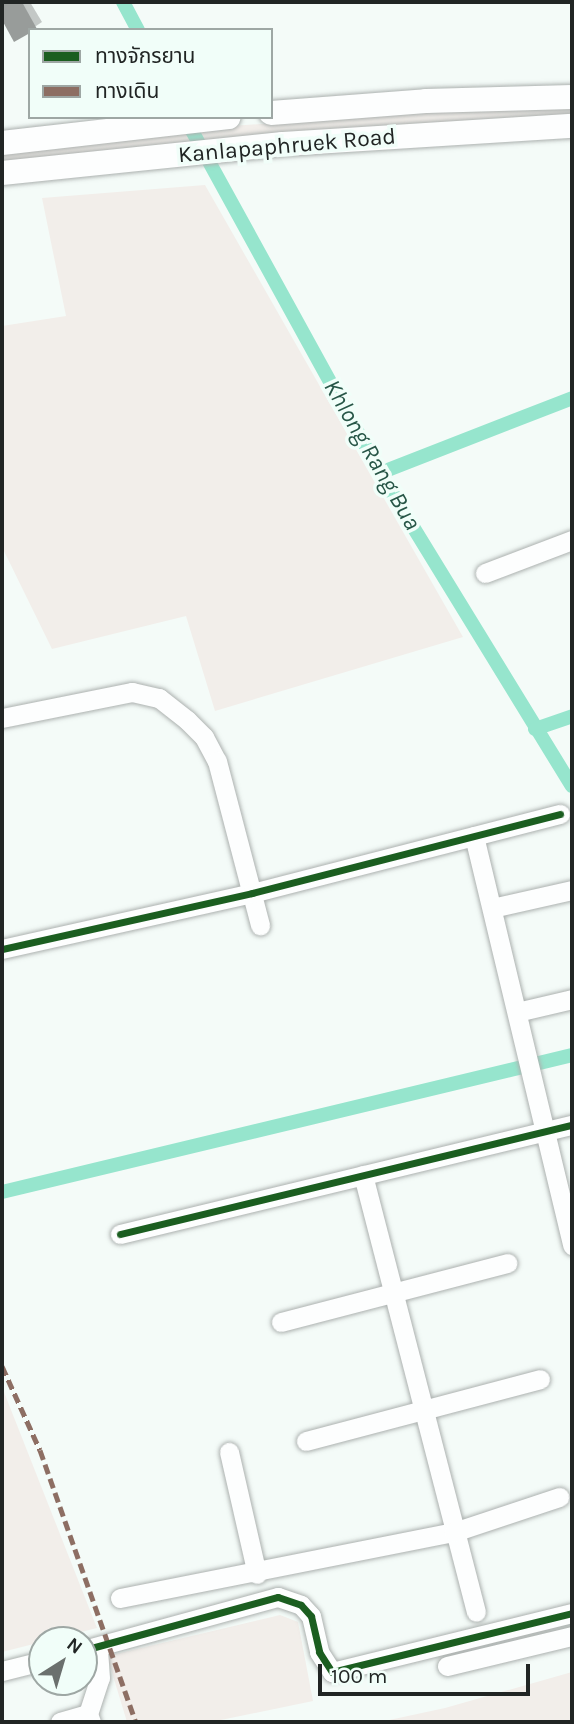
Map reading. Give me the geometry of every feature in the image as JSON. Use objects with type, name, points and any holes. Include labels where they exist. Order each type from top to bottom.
[{"type":"main road","name":"Kanlapaphruek Road","points":[[273,113],[426,101],[572,97]]},
{"type":"main road","name":"Kanlapaphruek Road","points":[[2,143],[210,119]]},
{"type":"main road","name":"Kanlapaphruek Road","points":[[2,173],[221,151],[572,126]]},
{"type":"street","points":[[485,573],[572,540]]},
{"type":"street","points":[[2,718],[132,692],[159,698],[204,737],[218,761],[260,925]]},
{"type":"street","points":[[2,949],[252,893],[561,814]]},
{"type":"street","points":[[474,836],[572,1245]]},
{"type":"street","points":[[492,908],[572,890]]},
{"type":"street","points":[[517,1013],[572,999]]},
{"type":"street","points":[[120,1234],[572,1125]]},
{"type":"street","points":[[363,1175],[476,1612]]},
{"type":"street","points":[[281,1322],[507,1263]]},
{"type":"street","points":[[306,1441],[540,1379]]},
{"type":"street","points":[[229,1451],[257,1574]]},
{"type":"street","points":[[120,1598],[257,1574],[454,1532],[559,1497]]},
{"type":"street","points":[[98,1647],[278,1597],[301,1605],[311,1616],[319,1653],[332,1672],[572,1613]]},
{"type":"street","points":[[447,1666],[572,1636]]},
{"type":"street","points":[[2,1671],[28,1664]]},
{"type":"street","points":[[60,1722],[89,1718],[95,1696]]},
{"type":"shaded area","points":[[572,102],[572,118],[2,165],[2,153],[217,127]]},
{"type":"shaded area","points":[[205,185],[463,637],[215,711],[186,616],[52,649],[2,547],[2,326],[66,316],[42,198]]},
{"type":"shaded area","points":[[2,1387],[96,1626],[28,1626],[28,1645],[2,1652]]},
{"type":"shaded area","points":[[280,1615],[298,1622],[313,1701],[211,1722],[127,1722],[107,1656]]},
{"type":"shaded area","points":[[572,1672],[572,1722],[380,1722],[445,1708]]},
{"type":"building","points":[[2,2],[22,2],[36,28],[28,28],[28,34],[14,42],[2,20]]},
{"type":"waterway","name":"Khlong Rang Bua","points":[[123,2],[137,28]]},
{"type":"waterway","name":"Khlong Rang Bua","points":[[186,119],[380,473],[572,786]]},
{"type":"waterway","points":[[380,473],[572,398]]},
{"type":"waterway","points":[[535,729],[572,716]]},
{"type":"waterway","points":[[2,1192],[572,1055]]},
{"type":"marked path","points":[[2,1366],[40,1450],[136,1722]]},
{"type":"cycle path","points":[[2,949],[252,893],[560,814]]},
{"type":"cycle path","points":[[120,1234],[572,1125]]},
{"type":"cycle path","points":[[98,1646],[278,1597],[301,1605],[311,1616],[319,1652],[332,1672],[572,1613]]}]
